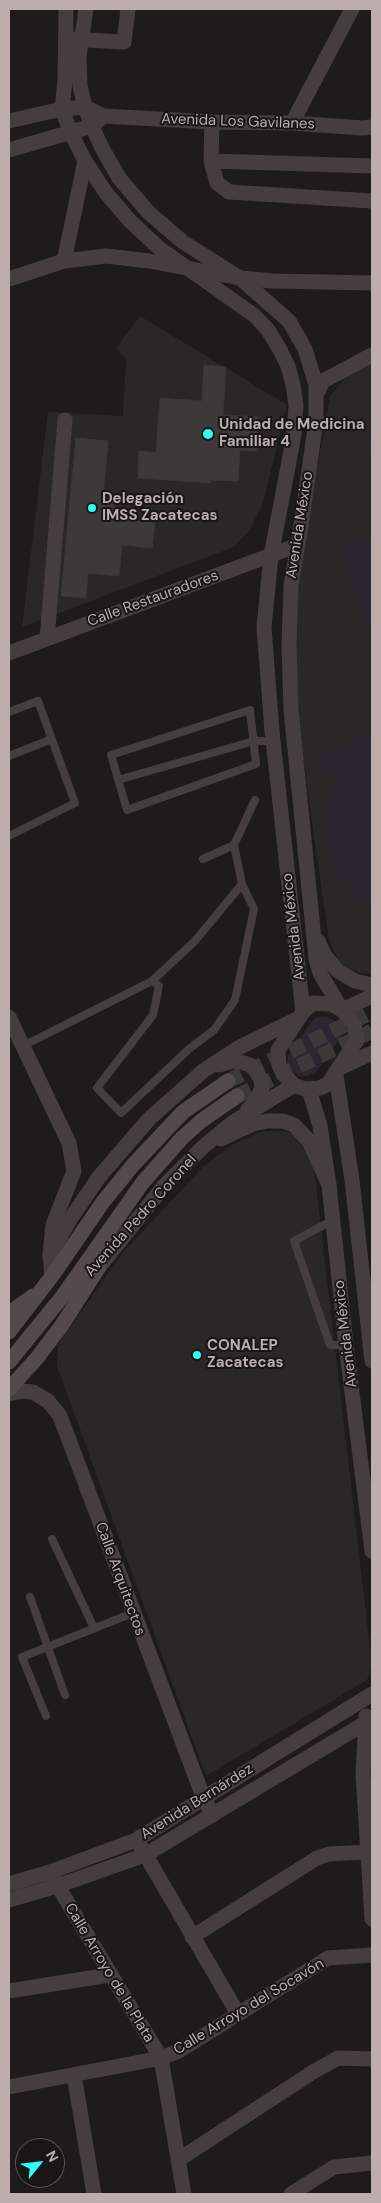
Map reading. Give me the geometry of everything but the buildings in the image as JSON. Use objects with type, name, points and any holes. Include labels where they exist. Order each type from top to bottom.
[{"type":"main road","name":"Avenida Pedro Coronel","points":[[9,1332],[52,1276],[103,1202],[133,1165],[183,1112],[228,1081]]},
{"type":"main road","name":"Avenida Pedro Coronel","points":[[9,1362],[62,1297],[143,1182],[182,1138],[201,1121],[237,1096]]},
{"type":"main road","points":[[9,1389],[37,1358],[62,1325],[99,1266]]},
{"type":"main road","points":[[9,1312],[41,1291]]},
{"type":"street","name":"Avenida México","points":[[66,9],[65,80],[62,109],[70,131],[85,161],[106,193],[130,221],[159,248],[255,316],[268,330],[288,366],[296,406],[294,435],[271,556],[264,627],[273,741],[301,1015]]},
{"type":"street","name":"Avenida México","points":[[86,9],[81,41],[80,86],[84,107],[98,121],[102,148],[119,178],[149,213],[183,242],[240,278],[289,321],[305,350],[316,385],[316,421],[298,545],[290,585],[288,644],[291,710],[320,973],[342,1010]]},
{"type":"street","points":[[65,38],[81,41],[124,42],[128,9]]},
{"type":"street","points":[[292,123],[352,9]]},
{"type":"street","points":[[12,117],[84,107]]},
{"type":"street","name":"Avenida Los Gavilanes","points":[[9,150],[98,121],[292,123],[372,127]]},
{"type":"street","points":[[212,122],[211,161],[217,183],[230,192],[372,201]]},
{"type":"street","points":[[64,261],[85,161]]},
{"type":"street","points":[[211,161],[372,166]]},
{"type":"street","points":[[9,279],[64,261],[106,256],[149,261],[193,271],[240,278],[273,281],[372,283]]},
{"type":"street","points":[[316,395],[323,381],[372,355]]},
{"type":"street","points":[[47,639],[65,420]]},
{"type":"street","name":"Calle Restauradores","points":[[9,653],[298,545]]},
{"type":"street","points":[[315,934],[325,956],[338,970],[354,981],[372,985]]},
{"type":"street","points":[[342,1010],[372,996]]},
{"type":"street","points":[[313,1003],[331,1004],[342,1010],[354,1024],[357,1040],[338,1071],[328,1084],[320,1088],[309,1089],[294,1085],[283,1074],[279,1065],[278,1050],[301,1015],[313,1003]]},
{"type":"street","points":[[50,1255],[80,1205],[121,1150],[149,1119],[203,1071],[238,1048],[301,1015]]},
{"type":"street","points":[[10,1023],[23,1046],[69,1143],[74,1171],[53,1225],[50,1255],[52,1276]]},
{"type":"street","points":[[338,1071],[372,1053]]},
{"type":"street","points":[[203,1071],[232,1061],[250,1065],[256,1072],[262,1089],[260,1095],[232,1123]]},
{"type":"street","name":"Avenida México","points":[[338,1071],[372,1361]]},
{"type":"street","name":"Avenida Pedro Coronel","points":[[62,1297],[99,1266],[164,1186],[204,1146],[232,1123],[294,1085]]},
{"type":"street","name":"Avenida México","points":[[309,1089],[320,1126],[329,1184],[346,1345],[372,1551]]},
{"type":"street","points":[[204,1146],[253,1124],[267,1121],[283,1121],[294,1125],[309,1141],[329,1184]]},
{"type":"street","name":"Calle Arquitectos","points":[[9,1394],[22,1391],[33,1392],[48,1401],[60,1416],[204,1799],[213,1815]]},
{"type":"street","points":[[370,1695],[363,1774],[372,1919]]},
{"type":"street","name":"Avenida Bernárdez","points":[[9,1884],[50,1872],[136,1840],[370,1695]]},
{"type":"street","name":"Avenida Bernárdez","points":[[9,1900],[145,1855],[369,1721]]},
{"type":"street","points":[[136,1840],[238,2014]]},
{"type":"street","points":[[192,1937],[317,1858],[329,1854],[367,1852]]},
{"type":"street","name":"Calle Arroyo de la Plata","points":[[50,1872],[56,1886],[109,1975],[161,2058],[184,2194]]},
{"type":"street","name":"Calle Arroyo del Socavón","points":[[9,2087],[161,2058],[180,2051],[328,1958],[372,1955]]},
{"type":"street","points":[[9,1991],[109,1975]]},
{"type":"street","points":[[178,2160],[313,2072],[338,2058],[372,2058]]},
{"type":"street","points":[[74,2075],[94,2194]]},
{"type":"street","points":[[290,2194],[334,2167],[372,2163]]},
{"type":"lane","points":[[9,712],[38,701],[75,803],[9,836]]},
{"type":"lane","points":[[250,710],[256,764],[127,810],[118,780],[111,755],[250,710]]},
{"type":"lane","points":[[9,756],[52,739]]},
{"type":"lane","points":[[118,780],[254,742],[273,741]]},
{"type":"lane","points":[[152,981],[159,986],[152,1015],[97,1088],[121,1113],[189,1049],[214,1030],[235,1000],[254,909],[242,884],[234,845],[255,800]]},
{"type":"lane","points":[[203,859],[234,845]]},
{"type":"lane","points":[[23,1046],[152,981],[195,941],[242,884]]},
{"type":"lane","points":[[333,1220],[294,1241],[330,1346],[346,1345]]},
{"type":"lane","points":[[52,1539],[94,1628]]},
{"type":"lane","points":[[30,1596],[65,1695]]},
{"type":"lane","points":[[46,1716],[22,1657],[133,1613]]},
{"type":"shaded area","points":[[140,316],[287,405],[263,503],[249,531],[234,547],[22,627],[48,412],[123,416],[126,358],[116,348]]},
{"type":"shaded area","points":[[372,364],[372,973],[363,974],[346,967],[338,959],[329,940],[295,701],[297,580],[330,396],[347,376]]},
{"type":"shaded area","points":[[372,433],[372,464],[364,441]]},
{"type":"shaded area","points":[[372,536],[372,622],[365,624],[342,545]]},
{"type":"shaded area","points":[[372,733],[372,908],[356,896],[337,871],[328,847],[326,823],[328,802],[335,783],[344,767],[324,777],[315,761]]},
{"type":"shaded area","points":[[326,1016],[338,1023],[341,1037],[317,1071],[308,1076],[299,1076],[288,1066],[288,1056],[312,1021]]},
{"type":"shaded area","name":"CONALEP Zacatecas","points":[[263,1131],[286,1131],[301,1140],[314,1168],[372,1665],[367,1680],[206,1776],[57,1366],[58,1344],[123,1252],[203,1167],[233,1144]]},
{"type":"tunnel","points":[[228,1081],[372,1012]]},
{"type":"tunnel","points":[[237,1096],[372,1031]]},
{"type":"place","name":"Unidad de Medicina Familiar 4","points":[[208,434]]},
{"type":"place","name":"Delegación IMSS Zacatecas","points":[[92,508]]},
{"type":"place","name":"CONALEP Zacatecas","points":[[197,1355]]}]
